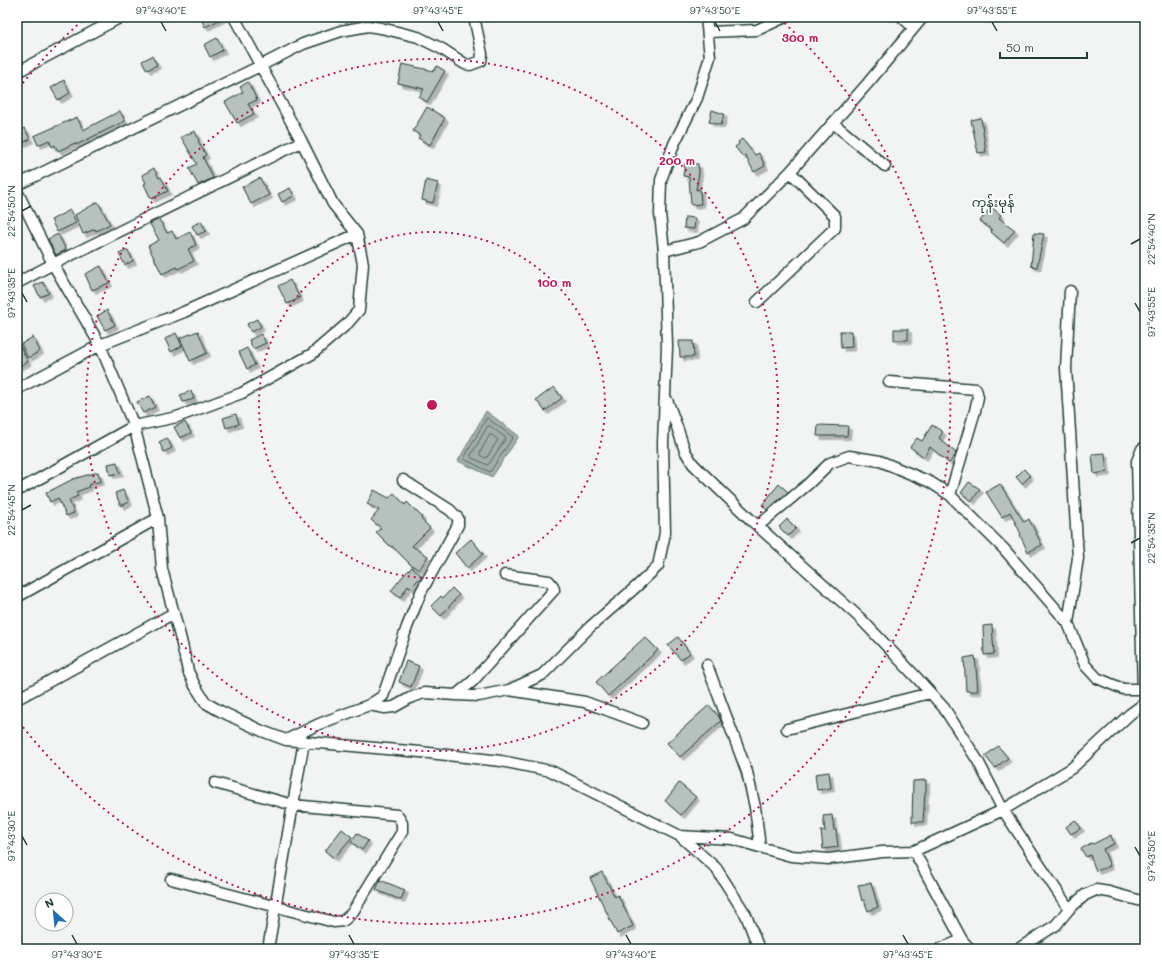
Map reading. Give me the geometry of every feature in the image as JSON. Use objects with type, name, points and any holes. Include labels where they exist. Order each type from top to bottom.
[{"type":"street","points":[[17,72],[122,17]]},
{"type":"street","points":[[17,491],[134,426],[177,417],[242,393],[312,354],[347,324],[359,310],[363,264],[357,234],[333,204],[234,17]]},
{"type":"street","points":[[17,185],[303,44],[341,31],[368,26],[381,28],[418,37],[442,49],[465,64],[470,65],[481,61],[482,54],[474,17]]},
{"type":"street","points":[[369,705],[385,708],[394,707],[424,692],[479,696],[509,690],[542,675],[590,627],[658,566],[665,533],[663,451],[667,347],[664,251],[660,214],[661,180],[674,144],[697,98],[710,57],[706,17]]},
{"type":"street","points":[[708,32],[757,30],[785,17]]},
{"type":"street","points":[[902,17],[914,28]]},
{"type":"street","points":[[664,251],[699,242],[743,218],[790,172],[923,17]]},
{"type":"street","points":[[833,123],[885,166]]},
{"type":"street","points":[[17,283],[301,142]]},
{"type":"street","points":[[757,302],[835,228],[835,216],[790,172]]},
{"type":"street","points":[[17,192],[53,264],[100,346],[134,426],[158,518],[162,569],[188,671],[195,686],[206,703],[262,731],[286,740],[501,761],[551,771],[680,836],[716,868],[746,915],[759,949]]},
{"type":"street","points":[[17,389],[100,346],[184,312],[357,234]]},
{"type":"street","points":[[1068,623],[1078,558],[1066,368],[1070,291]]},
{"type":"street","points":[[889,382],[976,389],[978,397],[975,411],[950,495]]},
{"type":"street","points":[[665,396],[685,451],[693,464],[758,526],[860,618],[944,708],[978,761],[1003,810],[1070,909]]},
{"type":"street","points":[[758,526],[807,485],[830,463],[849,456],[880,461],[930,482],[950,495],[1004,548],[1068,623],[1085,665],[1097,678],[1123,689],[1144,689],[1137,461],[1142,449],[1145,447]]},
{"type":"street","points":[[286,740],[318,724],[369,705],[382,696],[421,592],[458,525],[458,518],[450,510],[403,480]]},
{"type":"street","points":[[17,597],[158,518]]},
{"type":"street","points":[[456,695],[473,681],[554,590],[549,581],[505,574]]},
{"type":"street","points":[[17,699],[174,613]]},
{"type":"street","points":[[707,665],[747,772],[755,807],[760,847]]},
{"type":"street","points":[[509,690],[585,702],[642,723]]},
{"type":"street","points":[[787,729],[930,693]]},
{"type":"street","points":[[680,836],[732,839],[791,856],[829,860],[882,852],[914,851],[1003,810],[1072,768],[1130,714],[1145,703]]},
{"type":"street","points":[[268,949],[304,741]]},
{"type":"street","points":[[171,879],[334,922],[343,921],[352,913],[402,832],[402,823],[397,815],[293,805],[215,783]]},
{"type":"street","points":[[914,851],[962,940],[970,949]]},
{"type":"street","points":[[1018,949],[1056,925],[1085,895],[1096,890],[1145,902]]},
{"type":"street","points":[[940,949],[962,940]]},
{"type":"water","points":[[486,411],[519,436],[492,477],[458,461]]},
{"type":"building","points":[[200,17],[225,17],[205,27]]},
{"type":"building","points":[[217,38],[223,50],[210,57],[204,45]]},
{"type":"building","points":[[152,56],[157,65],[147,70],[142,61]]},
{"type":"building","points":[[402,64],[434,71],[437,66],[445,71],[427,102],[419,97],[424,89],[398,83]]},
{"type":"building","points":[[64,80],[70,93],[58,100],[51,88]]},
{"type":"building","points":[[248,82],[257,100],[248,104],[254,114],[237,123],[225,102],[243,92],[240,87]]},
{"type":"building","points":[[427,107],[445,118],[430,145],[418,138],[420,135],[413,131]]},
{"type":"building","points":[[712,110],[724,114],[721,125],[709,122]]},
{"type":"building","points":[[120,111],[125,121],[76,145],[75,143],[58,151],[55,145],[52,147],[49,140],[38,145],[34,136],[77,117],[83,130]]},
{"type":"building","points":[[981,118],[986,152],[978,153],[971,120]]},
{"type":"building","points":[[25,128],[30,139],[17,146],[17,132]]},
{"type":"building","points":[[195,131],[198,141],[206,155],[203,157],[213,178],[198,185],[189,168],[197,164],[181,137]]},
{"type":"building","points":[[742,139],[755,155],[759,153],[765,166],[754,172],[745,155],[743,157],[735,147]]},
{"type":"building","points":[[685,163],[698,164],[699,172],[696,190],[700,189],[701,204],[691,205],[689,177],[683,176]]},
{"type":"building","points":[[154,168],[159,178],[161,177],[168,191],[151,199],[144,184],[146,183],[142,175]]},
{"type":"building","points":[[260,178],[269,195],[251,204],[242,187]]},
{"type":"building","points":[[426,180],[438,183],[433,203],[422,200]]},
{"type":"building","points":[[290,188],[294,196],[282,202],[278,194]]},
{"type":"building","points":[[98,202],[110,224],[96,231],[95,229],[83,234],[75,215]]},
{"type":"building","points":[[991,207],[1001,215],[999,218],[1015,230],[1004,243],[991,232],[992,230],[980,221]]},
{"type":"building","points":[[70,210],[76,223],[57,232],[51,220]]},
{"type":"building","points":[[685,217],[695,218],[694,229],[684,228]]},
{"type":"building","points":[[159,219],[167,233],[172,231],[176,239],[190,232],[196,245],[188,249],[194,261],[178,269],[177,267],[162,274],[148,246],[159,240],[150,224]]},
{"type":"building","points":[[201,221],[206,231],[197,235],[192,226]]},
{"type":"building","points":[[1034,233],[1044,234],[1037,267],[1031,266]]},
{"type":"building","points":[[58,234],[66,250],[56,255],[48,239]]},
{"type":"building","points":[[128,250],[133,261],[125,265],[119,254]]},
{"type":"building","points":[[101,266],[109,283],[92,290],[85,274]]},
{"type":"building","points":[[290,280],[300,298],[287,304],[278,286]]},
{"type":"building","points":[[43,282],[49,293],[40,297],[34,286]]},
{"type":"building","points":[[107,310],[115,325],[105,330],[97,316]]},
{"type":"building","points":[[257,319],[261,327],[251,332],[247,324]]},
{"type":"building","points":[[894,329],[908,329],[908,340],[894,340]]},
{"type":"building","points":[[198,331],[207,353],[190,361],[180,338]]},
{"type":"building","points":[[840,331],[851,331],[852,347],[841,348]]},
{"type":"building","points":[[176,333],[182,346],[171,352],[165,339]]},
{"type":"building","points":[[261,334],[266,343],[253,349],[249,340]]},
{"type":"building","points":[[33,337],[40,351],[28,358],[21,344]]},
{"type":"building","points":[[17,340],[28,362],[17,367]]},
{"type":"building","points":[[679,341],[693,341],[694,357],[680,357]]},
{"type":"building","points":[[247,348],[255,365],[247,369],[239,352]]},
{"type":"building","points":[[554,387],[562,398],[545,411],[536,400]]},
{"type":"building","points":[[191,391],[194,399],[183,402],[180,395]]},
{"type":"building","points":[[150,396],[155,407],[143,413],[137,402]]},
{"type":"building","points":[[236,414],[239,424],[226,428],[223,418]]},
{"type":"building","points":[[185,422],[191,433],[180,438],[174,427]]},
{"type":"building","points":[[818,425],[848,426],[847,436],[817,436]]},
{"type":"building","points":[[932,425],[943,432],[939,438],[956,453],[949,463],[930,447],[924,457],[910,447],[917,438],[922,441]]},
{"type":"building","points":[[167,438],[172,448],[164,452],[159,442]]},
{"type":"building","points":[[1105,453],[1107,472],[1094,474],[1092,454]]},
{"type":"building","points":[[117,462],[120,473],[110,475],[108,464]]},
{"type":"building","points":[[1024,469],[1030,476],[1022,484],[1016,477]]},
{"type":"building","points":[[98,472],[101,481],[88,485],[89,487],[76,492],[78,496],[69,500],[74,513],[66,516],[58,498],[50,502],[46,493],[73,479]]},
{"type":"building","points":[[969,482],[980,489],[972,501],[961,493]]},
{"type":"building","points":[[779,484],[788,492],[767,510],[762,505]]},
{"type":"building","points":[[1000,484],[1024,522],[1029,519],[1042,545],[1028,552],[1010,512],[1002,517],[986,492]]},
{"type":"building","points":[[123,490],[129,502],[121,506],[115,493]]},
{"type":"building","points":[[374,490],[389,498],[394,493],[405,505],[407,502],[422,517],[421,519],[430,528],[412,546],[428,556],[419,570],[410,564],[376,532],[381,528],[371,520],[379,510],[367,504]]},
{"type":"building","points":[[787,519],[796,528],[788,536],[779,527]]},
{"type":"building","points":[[471,539],[483,554],[467,568],[455,553]]},
{"type":"building","points":[[412,567],[422,576],[410,588],[408,586],[400,598],[391,591]]},
{"type":"building","points":[[452,588],[459,595],[441,616],[431,606],[441,596],[443,598]]},
{"type":"building","points":[[992,625],[994,654],[984,655],[983,626]]},
{"type":"building","points":[[645,637],[658,650],[608,696],[596,682]]},
{"type":"building","points":[[678,637],[690,653],[681,660],[668,645]]},
{"type":"building","points":[[975,656],[978,691],[966,691],[964,658]]},
{"type":"building","points":[[406,661],[419,666],[411,687],[399,682]]},
{"type":"building","points":[[709,705],[721,721],[680,757],[667,743]]},
{"type":"building","points":[[998,746],[1008,758],[995,768],[985,756]]},
{"type":"building","points":[[829,772],[831,788],[817,790],[815,774]]},
{"type":"building","points":[[926,780],[923,822],[912,822],[913,781]]},
{"type":"building","points":[[679,783],[696,797],[681,815],[665,801]]},
{"type":"building","points":[[832,815],[838,847],[823,849],[821,831],[825,831],[823,816]]},
{"type":"building","points":[[1075,820],[1081,828],[1071,834],[1066,827]]},
{"type":"building","points":[[342,829],[352,837],[334,858],[325,851]]},
{"type":"building","points":[[357,833],[368,841],[362,850],[351,842]]},
{"type":"building","points":[[1111,835],[1114,844],[1103,849],[1110,866],[1096,871],[1090,855],[1086,857],[1081,849],[1091,843],[1093,844]]},
{"type":"building","points":[[602,872],[615,897],[618,895],[633,926],[617,934],[590,878]]},
{"type":"building","points":[[380,880],[405,890],[401,900],[376,890]]},
{"type":"building","points":[[871,883],[878,907],[868,911],[864,900],[862,901],[858,885]]},
{"type":"district","name":"ကုန်းမုန်","points":[[993,202]]}]
